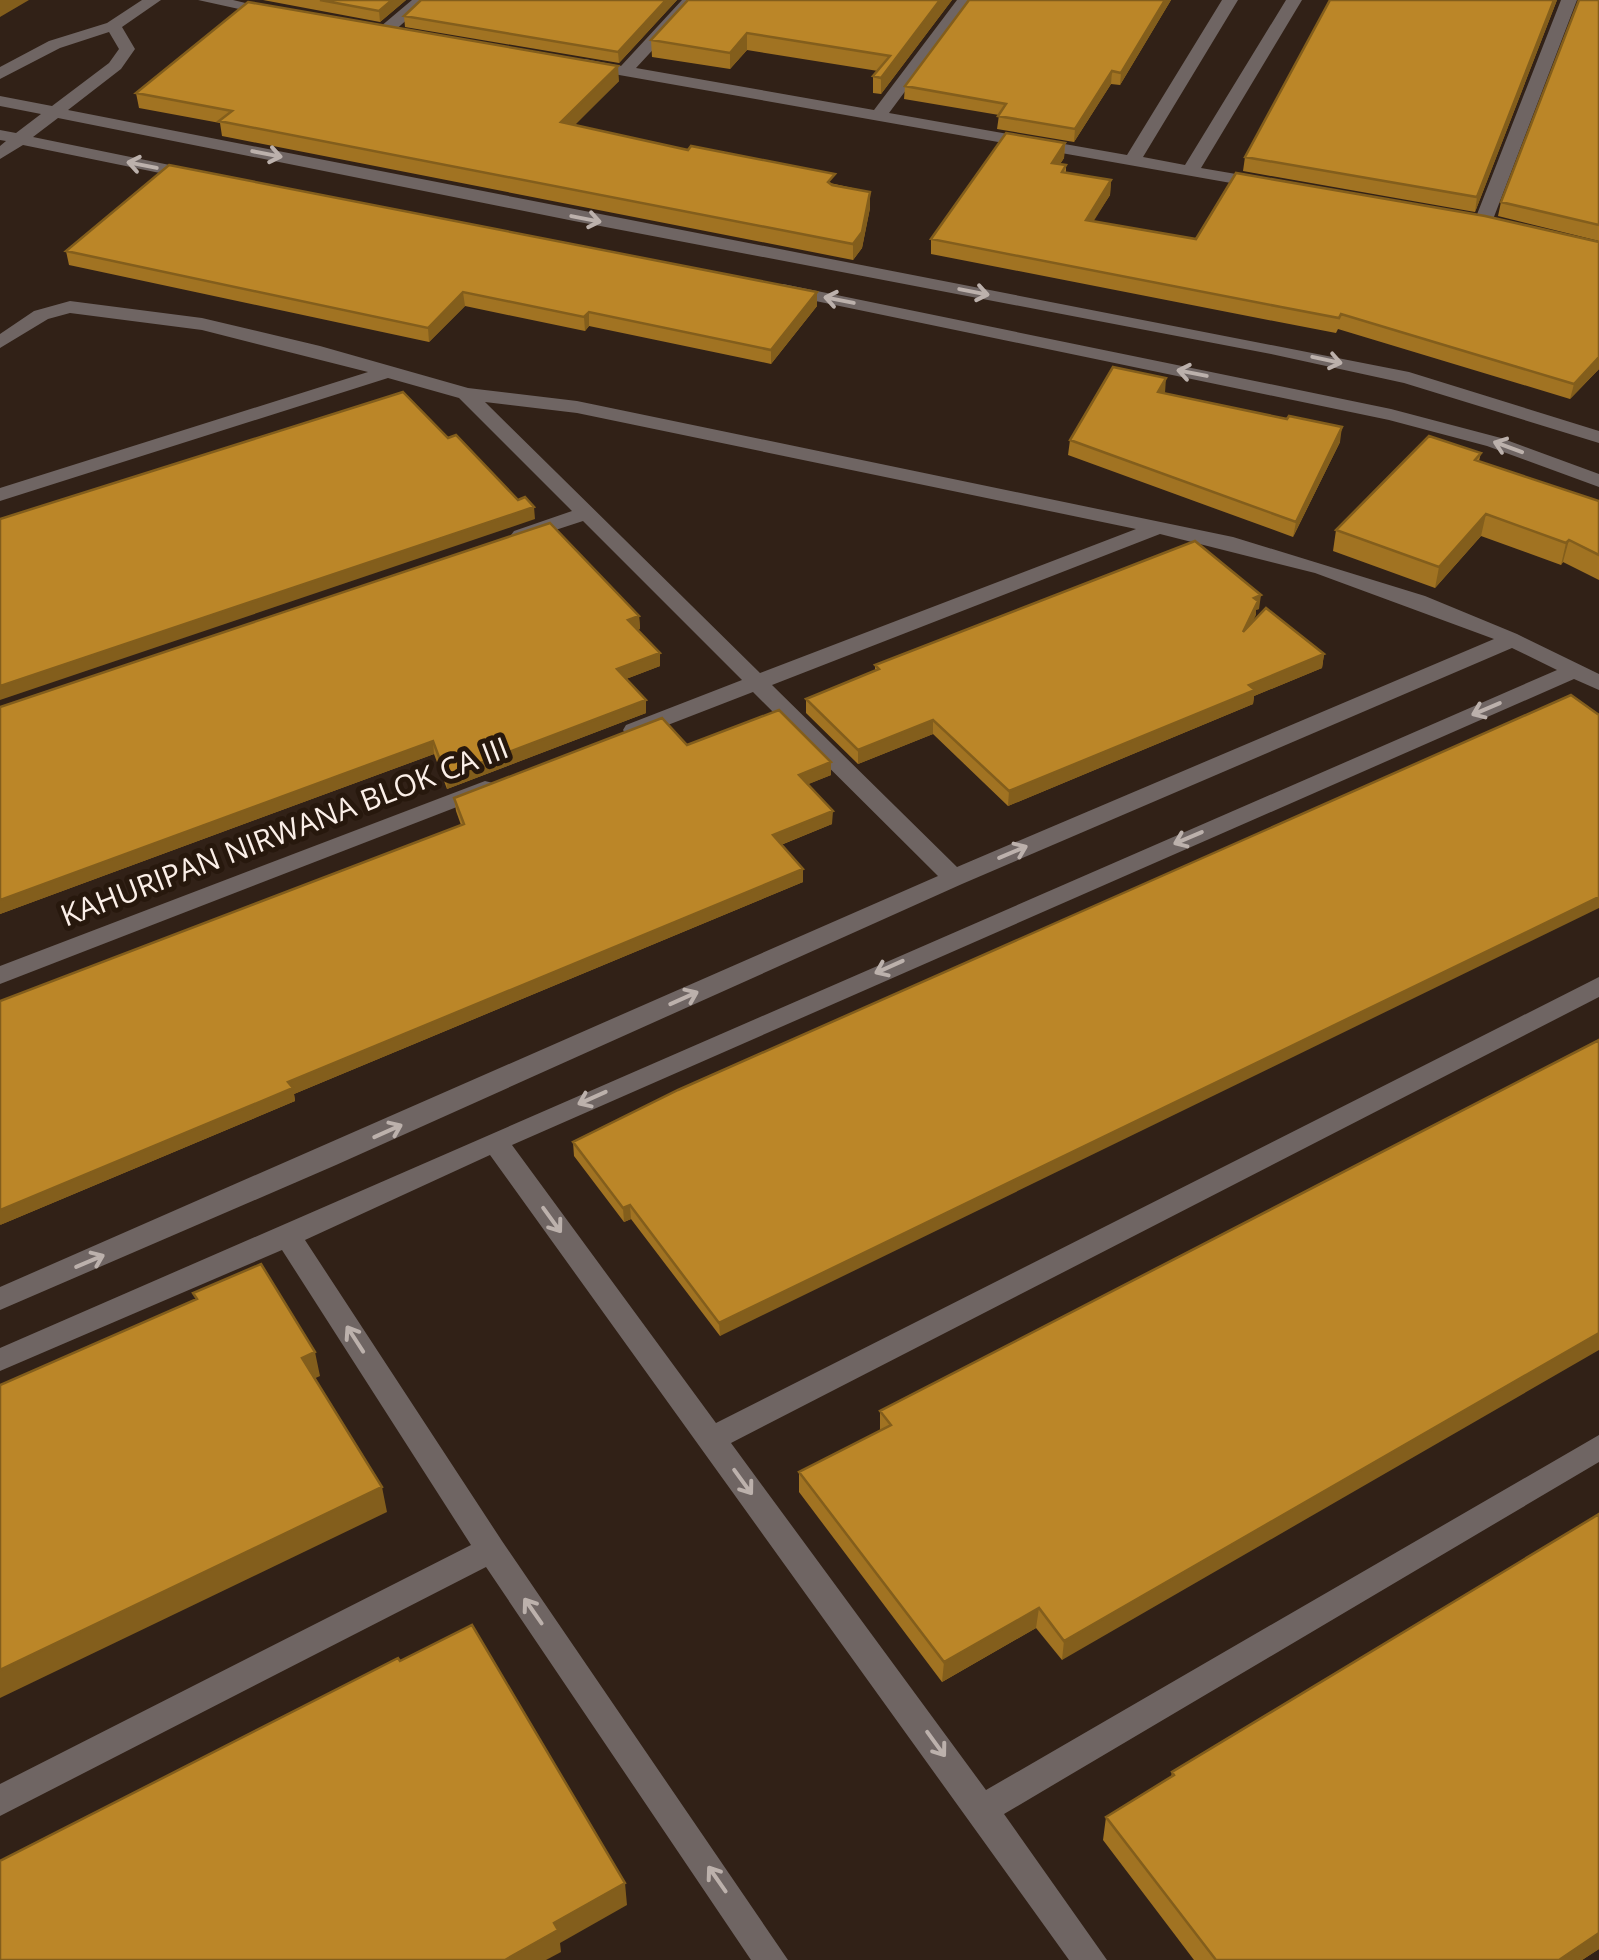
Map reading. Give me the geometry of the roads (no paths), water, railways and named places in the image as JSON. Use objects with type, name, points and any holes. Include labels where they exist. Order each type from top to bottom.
[{"type":"street","points":[[0,74],[56,42],[113,26],[153,0]]},
{"type":"street","points":[[206,0],[296,15]]},
{"type":"street","points":[[386,30],[421,0]]},
{"type":"street","points":[[625,71],[691,0]]},
{"type":"street","points":[[878,115],[964,0]]},
{"type":"street","points":[[1132,161],[1230,0]]},
{"type":"street","points":[[1190,171],[1294,0]]},
{"type":"street","points":[[1484,222],[1569,0]]},
{"type":"street","points":[[0,154],[9,137],[54,114],[115,66],[127,49],[113,26]]},
{"type":"street","points":[[570,62],[1288,188]]},
{"type":"street","points":[[0,101],[1409,378],[1599,437]]},
{"type":"street","points":[[9,137],[220,180]]},
{"type":"street","points":[[1464,218],[1503,226]]},
{"type":"street","points":[[878,308],[896,277]]},
{"type":"street","points":[[761,285],[1391,415],[1494,442],[1599,482]]},
{"type":"street","points":[[0,342],[41,315],[70,307],[202,324],[466,394],[577,407],[1226,541],[1326,567],[1442,609],[1599,683]]},
{"type":"street","points":[[0,495],[390,371]]},
{"type":"street","points":[[466,394],[954,878]]},
{"type":"street","points":[[509,539],[584,514]]},
{"type":"street","points":[[611,739],[1156,528]]},
{"type":"street","points":[[0,1299],[954,878],[1509,641]]},
{"type":"street","points":[[0,1360],[1576,670]]},
{"type":"street","name":"KAHURIPAN NIRWANA BLOK CA III","points":[[0,976],[500,782]]},
{"type":"street","points":[[712,1439],[1599,986]]},
{"type":"street","points":[[494,1141],[1090,1960]]},
{"type":"street","points":[[288,1236],[758,1955]]},
{"type":"street","points":[[983,1809],[1599,1447]]},
{"type":"street","points":[[0,1801],[491,1550]]}]
